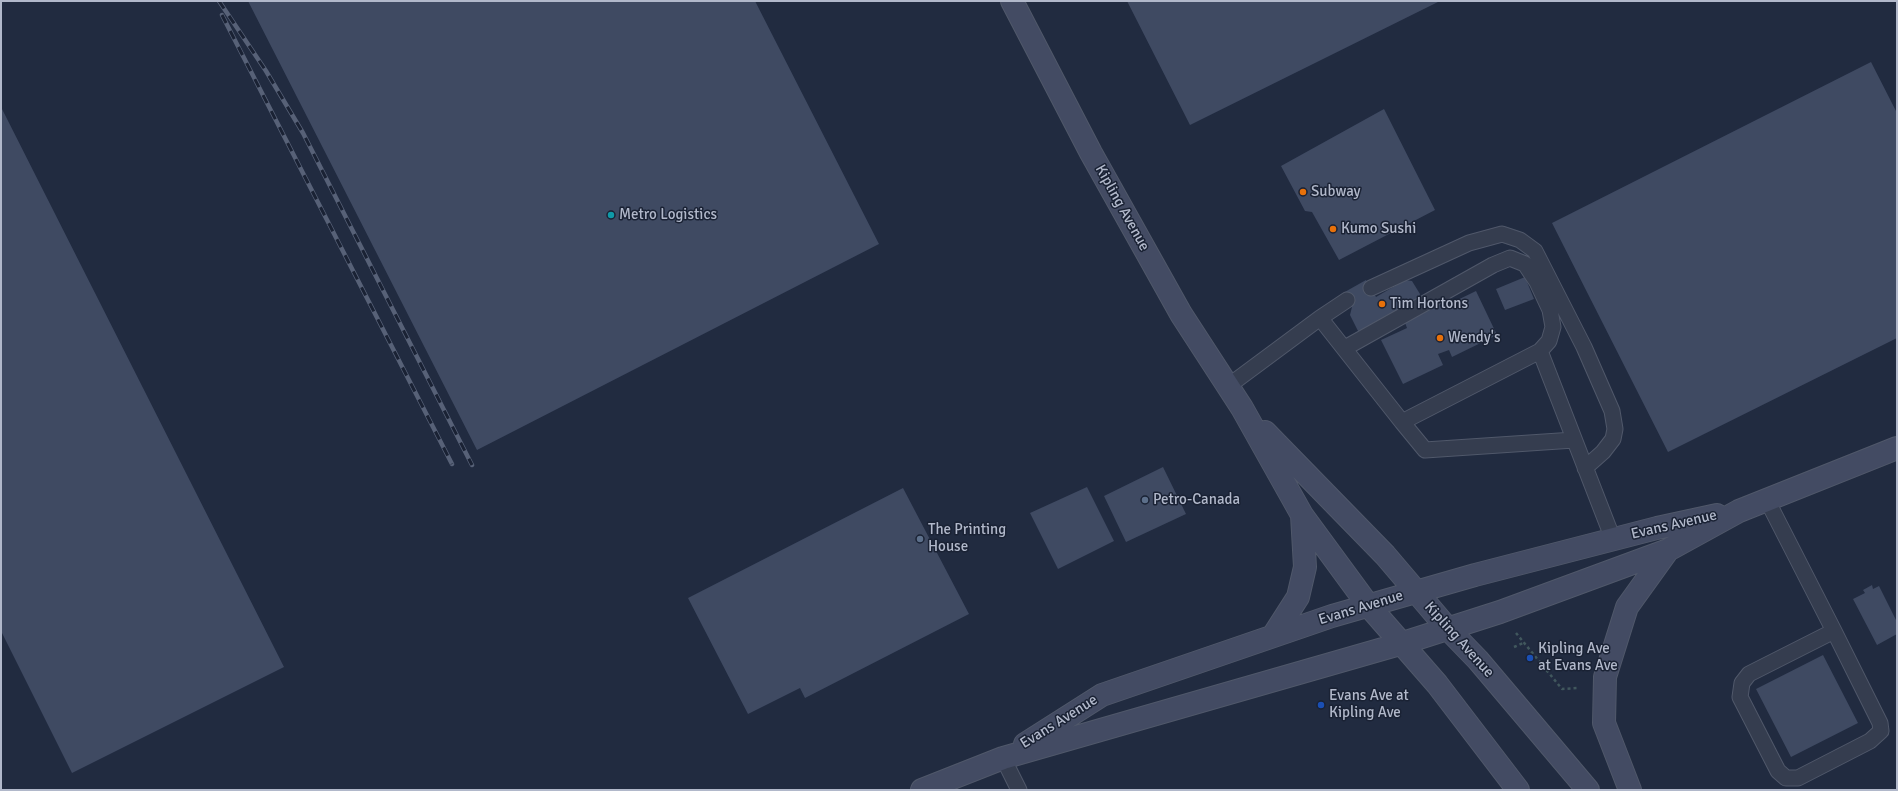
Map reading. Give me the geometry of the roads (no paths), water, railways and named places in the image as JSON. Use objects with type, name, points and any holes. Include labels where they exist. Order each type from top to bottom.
[{"type":"main road","name":"Kipling Avenue","points":[[1012,1],[1091,153],[1181,314],[1242,408],[1302,515],[1368,605],[1400,644],[1437,684],[1518,790]]},
{"type":"main road","name":"Kipling Avenue","points":[[1242,408],[1385,555],[1448,629],[1478,660],[1588,790]]},
{"type":"main road","name":"Evans Avenue","points":[[922,790],[1003,758],[1400,644],[1508,609],[1668,550],[1739,511],[1897,448]]},
{"type":"main road","name":"Evans Avenue","points":[[1003,758],[1102,695],[1273,636],[1416,591],[1657,528],[1739,511]]},
{"type":"main road","points":[[1273,636],[1298,597],[1305,566],[1302,515]]},
{"type":"main road","points":[[1630,790],[1604,723],[1605,677],[1627,607],[1668,550]]},
{"type":"lane","points":[[1371,288],[1469,243],[1502,234],[1520,240],[1535,251],[1584,348],[1612,411],[1616,429],[1613,438],[1603,452],[1585,468]]},
{"type":"lane","points":[[1345,348],[1492,265],[1510,258],[1525,264],[1537,282],[1550,310],[1553,327],[1549,342],[1540,351],[1402,422]]},
{"type":"lane","points":[[1227,387],[1320,318],[1347,300]]},
{"type":"lane","points":[[1320,318],[1425,450],[1574,440]]},
{"type":"lane","points":[[1540,351],[1613,539]]},
{"type":"lane","points":[[1767,500],[1834,632],[1880,723],[1881,731],[1870,741],[1798,778],[1786,778],[1778,771],[1740,697],[1742,683],[1749,674],[1834,632]]},
{"type":"lane","points":[[1003,758],[1019,790]]},
{"type":"railway","points":[[219,1],[266,71],[303,133],[472,465]]},
{"type":"railway","points":[[222,15],[452,464]]},
{"type":"place","name":"Subway","points":[[1303,192]]},
{"type":"place","name":"Metro Logistics","points":[[611,215]]},
{"type":"place","name":"Kumo Sushi","points":[[1333,229]]},
{"type":"place","name":"Tim Hortons","points":[[1382,304]]},
{"type":"place","name":"Wendy's","points":[[1440,338]]},
{"type":"place","name":"Petro-Canada","points":[[1145,500]]},
{"type":"place","name":"The Printing House","points":[[920,539]]},
{"type":"place","name":"Kipling Ave at Evans Ave","points":[[1530,658]]},
{"type":"place","name":"Evans Ave at Kipling Ave","points":[[1321,705]]}]
